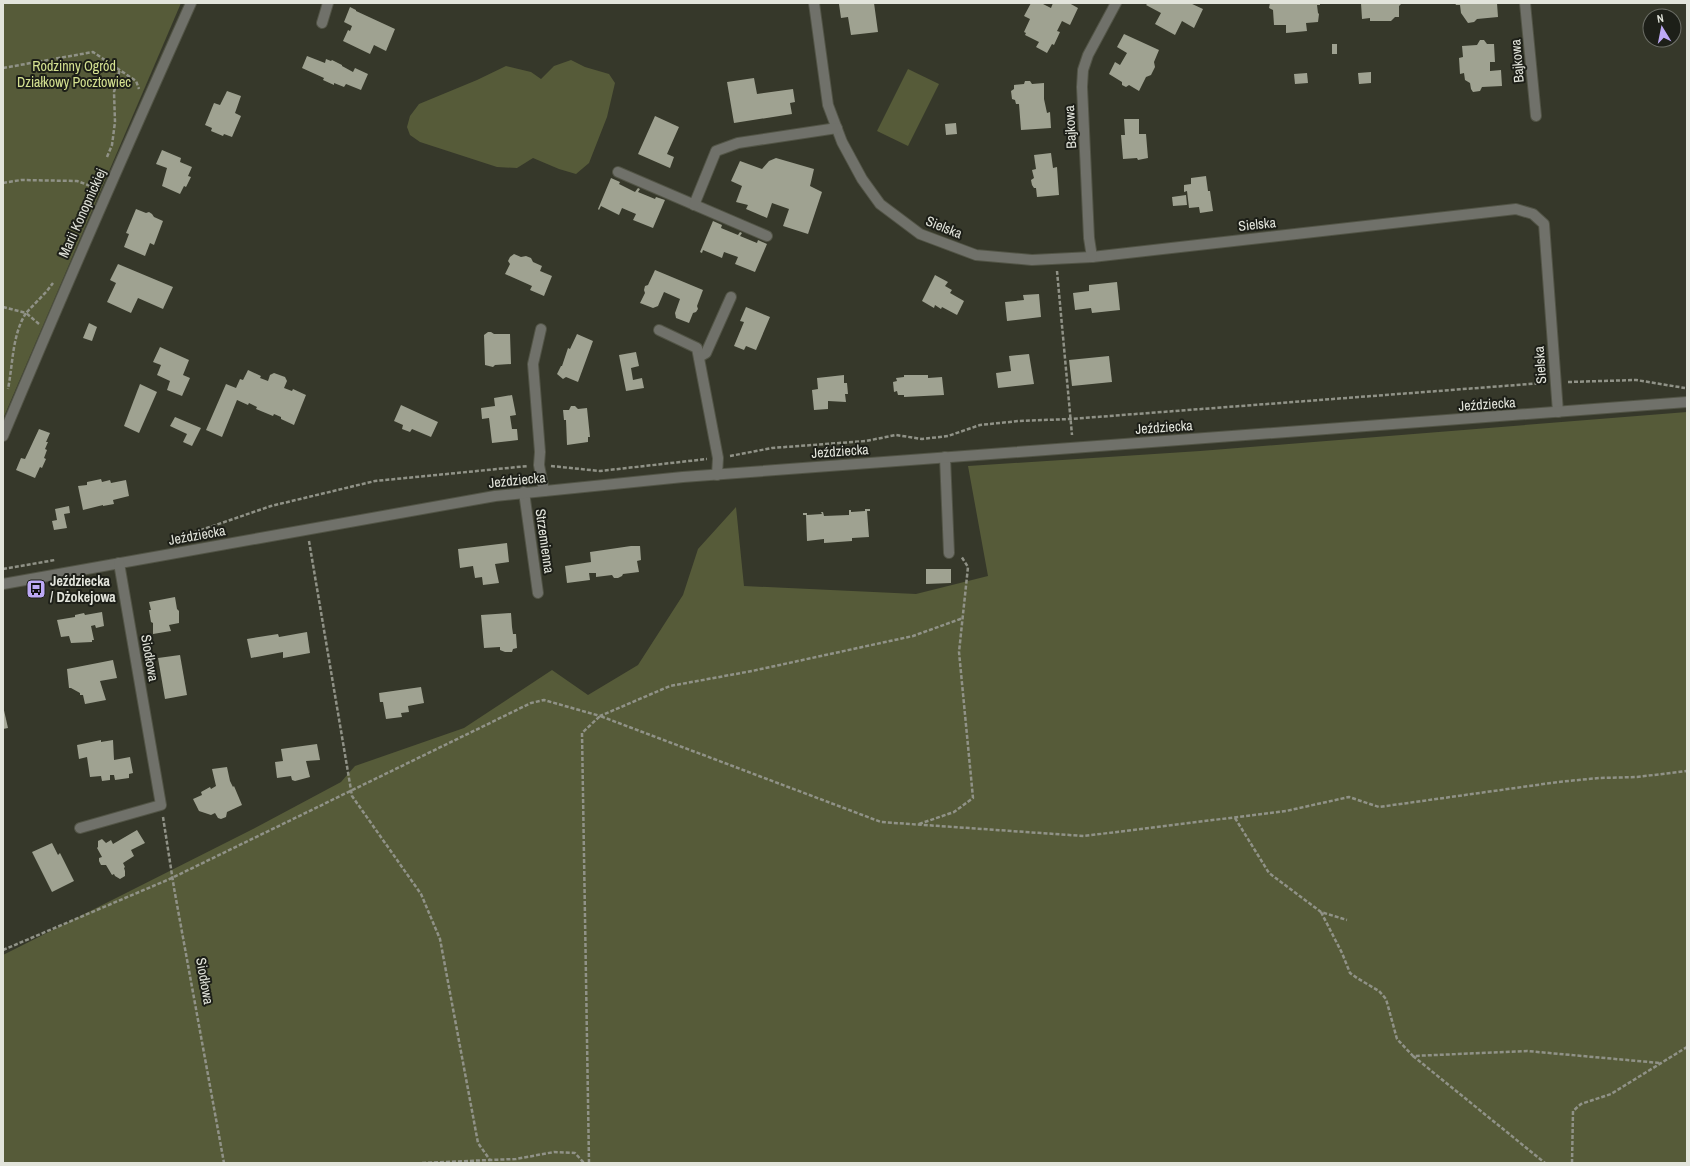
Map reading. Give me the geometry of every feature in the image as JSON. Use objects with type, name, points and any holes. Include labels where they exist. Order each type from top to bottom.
[{"type":"street","name":"Marii Konopnickiej","points":[[3,436],[47,331],[191,3]]},
{"type":"street","points":[[322,22],[328,3]]},
{"type":"street","name":"Sielska","points":[[814,3],[828,105],[842,142],[862,179],[880,204],[920,234],[976,254],[1032,260],[1092,257],[1516,209],[1533,214],[1544,224],[1558,412]]},
{"type":"street","name":"Bajkowa","points":[[1092,257],[1089,238],[1082,87],[1083,70],[1088,55],[1116,3]]},
{"type":"street","name":"Bajkowa","points":[[1525,3],[1536,116]]},
{"type":"street","points":[[694,205],[716,152],[738,143],[837,128]]},
{"type":"street","points":[[618,172],[767,236]]},
{"type":"street","points":[[699,357],[706,353],[731,297]]},
{"type":"street","points":[[541,329],[533,364],[540,452],[539,465],[544,491]]},
{"type":"street","points":[[659,330],[697,348],[718,458],[717,475]]},
{"type":"street","name":"Jeździecka","points":[[3,584],[456,502],[524,492],[675,477],[1687,402]]},
{"type":"street","points":[[945,457],[949,553]]},
{"type":"street","name":"Strzemienna","points":[[524,492],[538,593]]},
{"type":"street","name":"Siodłowa","points":[[119,563],[161,805]]},
{"type":"street","points":[[80,828],[161,805]]},
{"type":"path","points":[[3,68],[93,52],[136,81],[146,103]]},
{"type":"path","points":[[106,163],[113,137],[115,122],[114,92],[120,69]]},
{"type":"path","points":[[3,183],[21,180],[77,181],[96,188],[98,182]]},
{"type":"path","points":[[1056,259],[1070,419],[1074,448]]},
{"type":"path","points":[[7,393],[16,334],[20,322],[56,279]]},
{"type":"path","points":[[3,307],[26,313],[47,331]]},
{"type":"path","points":[[171,540],[271,506],[375,481],[423,475],[539,465],[600,471],[718,458],[772,448],[866,441],[896,435],[922,439],[948,436],[980,425],[1020,421],[1070,419],[1555,382],[1636,380],[1687,388]]},
{"type":"path","points":[[307,530],[352,796],[421,894],[440,939],[478,1142],[490,1160]]},
{"type":"path","points":[[917,825],[954,812],[973,798],[959,652],[968,567],[960,554]]},
{"type":"path","points":[[3,569],[56,560]]},
{"type":"path","points":[[589,1163],[582,733],[600,716],[670,686],[752,671],[913,636],[963,618]]},
{"type":"path","points":[[3,950],[172,878],[531,703],[544,700],[600,716],[880,822],[1084,836],[1286,811],[1349,797],[1379,807],[1558,782],[1598,778],[1637,777],[1687,770]]},
{"type":"path","name":"Siodłowa","points":[[161,805],[172,878],[224,1163]]},
{"type":"path","points":[[1235,818],[1269,873],[1321,912],[1347,920]]},
{"type":"path","points":[[1321,912],[1342,953],[1350,973],[1379,991],[1386,999],[1397,1039],[1413,1056],[1545,1163]]},
{"type":"path","points":[[1572,1163],[1572,1111],[1581,1104],[1611,1094],[1687,1046]]},
{"type":"path","points":[[1413,1056],[1527,1051],[1660,1063]]},
{"type":"path","points":[[422,1163],[516,1158],[554,1152],[575,1153],[584,1163]]},
{"type":"green space","name":"Rodzinny Ogród Działkowy Pocztowiec","points":[[3,3],[181,3],[3,419]]},
{"type":"green space","points":[[571,60],[585,67],[609,74],[615,83],[607,117],[589,163],[576,174],[559,169],[533,158],[517,168],[497,167],[420,142],[410,135],[407,127],[410,116],[419,104],[477,80],[506,66],[531,72],[541,79],[554,66]]},
{"type":"green space","points":[[908,69],[939,84],[908,146],[877,131]]},
{"type":"green space","points":[[1687,412],[1687,1163],[3,1163],[3,955],[253,829],[341,782],[355,766],[464,728],[552,670],[588,695],[638,665],[683,595],[698,549],[736,507],[744,586],[916,594],[988,576],[968,466],[1200,451]]},
{"type":"building","points":[[874,3],[878,32],[851,35],[848,17],[841,18],[839,4]]},
{"type":"building","points":[[1031,3],[1041,3],[1051,8],[1053,3],[1069,3],[1078,8],[1070,25],[1062,21],[1057,31],[1060,32],[1054,45],[1052,44],[1047,53],[1036,47],[1039,42],[1025,35],[1026,33],[1024,32],[1030,19],[1024,16]]},
{"type":"building","points":[[1148,3],[1190,3],[1203,9],[1194,28],[1182,21],[1175,35],[1155,24],[1161,13],[1146,5]]},
{"type":"building","points":[[1270,3],[1320,3],[1320,5],[1317,5],[1319,14],[1318,22],[1306,23],[1307,31],[1286,33],[1286,25],[1274,25],[1273,10],[1269,8]]},
{"type":"building","points":[[1361,3],[1402,3],[1399,6],[1399,17],[1395,17],[1391,21],[1370,21],[1370,18],[1362,19]]},
{"type":"building","points":[[1455,3],[1497,3],[1498,17],[1477,19],[1474,22],[1468,23],[1461,13],[1460,5],[1456,5]]},
{"type":"building","points":[[350,7],[395,29],[386,51],[374,45],[370,54],[343,41],[348,30],[350,31],[352,26],[344,22]]},
{"type":"building","points":[[1124,34],[1159,50],[1154,62],[1155,67],[1151,75],[1146,77],[1139,91],[1129,85],[1126,87],[1122,85],[1122,82],[1109,74],[1115,62],[1120,65],[1127,53],[1117,47]]},
{"type":"building","points":[[1480,40],[1484,40],[1487,44],[1494,44],[1495,62],[1490,62],[1490,71],[1501,70],[1502,86],[1482,87],[1480,91],[1473,92],[1470,83],[1465,80],[1464,73],[1460,74],[1459,58],[1463,57],[1462,46],[1477,45]]},
{"type":"building","points":[[1332,44],[1337,44],[1337,54],[1332,54]]},
{"type":"building","points":[[307,56],[325,63],[326,59],[332,60],[353,72],[355,68],[368,74],[361,90],[346,84],[344,87],[334,83],[334,85],[323,80],[324,78],[302,68]]},
{"type":"building","points":[[1371,72],[1371,83],[1359,84],[1358,73]]},
{"type":"building","points":[[1307,73],[1308,83],[1295,84],[1294,74]]},
{"type":"building","points":[[754,78],[757,94],[793,89],[795,102],[790,103],[792,114],[734,123],[727,82]]},
{"type":"building","points":[[1025,81],[1030,81],[1032,84],[1044,83],[1044,99],[1047,113],[1050,112],[1051,128],[1021,130],[1019,104],[1016,104],[1015,100],[1012,99],[1011,91],[1014,89],[1014,85],[1024,84]]},
{"type":"building","points":[[227,91],[241,96],[235,113],[241,116],[232,137],[224,134],[223,136],[211,131],[212,128],[205,125],[214,103],[220,105]]},
{"type":"building","points":[[655,116],[679,127],[667,154],[674,157],[670,168],[638,154]]},
{"type":"building","points":[[1124,119],[1139,119],[1139,134],[1146,134],[1148,158],[1138,160],[1137,158],[1123,159],[1121,135],[1125,135]]},
{"type":"building","points":[[956,123],[957,134],[946,135],[945,124]]},
{"type":"building","points":[[162,150],[181,158],[180,162],[192,167],[188,176],[191,177],[186,187],[184,186],[180,194],[162,186],[167,168],[156,164]]},
{"type":"building","points":[[1051,153],[1053,168],[1057,167],[1059,195],[1037,197],[1036,188],[1032,185],[1031,180],[1034,178],[1032,170],[1036,169],[1034,155]]},
{"type":"building","points":[[776,158],[814,169],[810,186],[822,192],[808,234],[783,226],[789,209],[772,203],[767,218],[746,209],[748,205],[736,202],[742,186],[731,181],[740,161],[762,169],[769,161]]},
{"type":"building","points":[[1206,176],[1213,211],[1200,213],[1199,207],[1189,208],[1187,191],[1184,192],[1184,185],[1191,184],[1191,178]]},
{"type":"building","points":[[611,178],[635,192],[638,188],[640,189],[638,192],[655,199],[656,197],[665,200],[653,228],[633,220],[636,214],[622,208],[619,215],[601,206],[599,210],[598,209]]},
{"type":"building","points":[[1186,195],[1187,205],[1173,206],[1172,197]]},
{"type":"building","points":[[136,209],[146,213],[149,212],[154,217],[163,221],[154,245],[150,243],[145,256],[124,247],[129,234],[126,233]]},
{"type":"building","points":[[713,221],[722,225],[721,228],[738,235],[740,232],[742,233],[740,236],[757,243],[758,240],[767,244],[755,272],[735,264],[738,257],[724,252],[722,258],[703,250],[702,253],[700,252]]},
{"type":"building","points":[[514,254],[521,257],[526,256],[531,258],[533,262],[542,266],[540,271],[552,276],[544,296],[530,290],[532,286],[505,274],[510,264],[508,261]]},
{"type":"building","points":[[118,264],[173,287],[163,309],[138,298],[131,313],[107,302],[116,283],[110,280]]},
{"type":"building","points":[[655,270],[703,290],[697,306],[698,309],[693,313],[689,323],[676,318],[675,313],[680,299],[664,292],[658,306],[653,308],[640,303],[645,293],[645,286],[648,285]]},
{"type":"building","points":[[935,275],[948,282],[945,286],[952,290],[950,293],[964,301],[957,315],[942,307],[941,309],[935,305],[934,308],[922,301]]},
{"type":"building","points":[[1117,282],[1120,310],[1092,313],[1091,308],[1075,310],[1073,293],[1089,291],[1089,285]]},
{"type":"building","points":[[1039,294],[1041,317],[1007,321],[1005,302],[1024,300],[1023,295]]},
{"type":"building","points":[[746,307],[770,317],[756,350],[746,346],[744,350],[734,346],[744,322],[740,321]]},
{"type":"building","points":[[89,323],[97,327],[92,341],[83,338]]},
{"type":"building","points":[[488,332],[494,334],[510,334],[511,364],[495,365],[493,367],[485,365],[484,335]]},
{"type":"building","points":[[577,334],[593,341],[578,382],[566,377],[563,379],[557,374],[562,366],[568,348],[570,349]]},
{"type":"building","points":[[160,347],[189,360],[183,375],[190,378],[182,396],[167,390],[170,381],[157,375],[161,365],[153,362]]},
{"type":"building","points":[[636,352],[639,366],[631,368],[633,380],[642,378],[644,388],[626,391],[619,355]]},
{"type":"building","points":[[1029,354],[1034,384],[998,388],[996,373],[1011,371],[1009,356]]},
{"type":"building","points":[[1109,356],[1112,382],[1072,386],[1069,360]]},
{"type":"building","points":[[248,370],[261,376],[260,378],[268,381],[270,375],[274,373],[285,377],[287,381],[284,388],[292,391],[293,389],[306,395],[294,425],[281,419],[281,417],[274,414],[273,416],[256,409],[257,407],[249,403],[248,405],[237,400],[222,437],[206,430],[226,384],[236,388],[240,379],[243,380]]},
{"type":"building","points":[[844,375],[844,383],[847,383],[848,394],[845,394],[846,402],[828,401],[828,409],[814,410],[812,390],[818,389],[817,378]]},
{"type":"building","points":[[904,375],[928,375],[928,378],[942,377],[944,395],[904,397],[904,395],[898,395],[897,391],[894,392],[893,382],[897,381],[896,378],[904,377]]},
{"type":"building","points":[[140,384],[157,392],[139,433],[124,426]]},
{"type":"building","points":[[512,395],[516,415],[510,416],[512,429],[517,429],[518,440],[492,443],[489,418],[482,419],[481,408],[495,406],[494,398]]},
{"type":"building","points":[[401,405],[438,422],[431,437],[412,429],[410,432],[402,429],[403,425],[394,421]]},
{"type":"building","points":[[571,406],[575,406],[578,409],[587,408],[590,437],[588,437],[588,442],[567,445],[566,420],[564,420],[563,410],[569,410]]},
{"type":"building","points":[[175,417],[201,428],[192,446],[183,442],[187,434],[170,426]]},
{"type":"building","points":[[39,429],[50,433],[46,442],[48,442],[45,449],[47,450],[44,458],[46,459],[35,478],[16,470],[21,458],[25,459]]},
{"type":"building","points":[[101,479],[102,482],[110,480],[111,483],[126,480],[129,496],[113,500],[114,504],[83,510],[78,486],[87,485],[87,482]]},
{"type":"building","points":[[69,506],[70,513],[64,514],[67,528],[54,530],[52,521],[57,520],[55,509]]},
{"type":"building","points":[[865,509],[870,509],[870,511],[867,511],[869,537],[852,538],[852,541],[824,543],[824,539],[807,541],[806,515],[803,515],[803,513],[807,513],[807,515],[822,514],[821,512],[823,512],[824,516],[849,515],[849,510],[851,510],[851,512],[865,511]]},
{"type":"building","points":[[507,543],[509,562],[495,564],[499,583],[483,585],[482,577],[475,578],[473,566],[460,568],[458,549]]},
{"type":"building","points":[[640,546],[641,560],[637,561],[639,572],[623,574],[618,578],[614,578],[612,575],[596,577],[596,573],[589,573],[590,580],[567,583],[565,566],[591,562],[590,552]]},
{"type":"building","points":[[926,569],[951,569],[951,583],[926,584]]},
{"type":"building","points":[[175,597],[177,609],[179,611],[179,623],[169,625],[171,631],[153,634],[153,623],[151,622],[149,602]]},
{"type":"building","points":[[102,612],[104,626],[96,628],[95,625],[91,626],[94,640],[92,640],[92,642],[71,643],[69,636],[61,637],[57,620],[75,617],[75,615],[84,613],[85,615]]},
{"type":"building","points":[[511,613],[513,634],[516,634],[517,648],[513,649],[512,652],[505,652],[500,650],[500,647],[484,648],[481,615]]},
{"type":"building","points":[[307,632],[310,653],[283,658],[283,652],[251,658],[247,639],[278,634],[279,637]]},
{"type":"building","points":[[180,655],[187,695],[165,699],[158,658]]},
{"type":"building","points":[[113,660],[117,678],[100,681],[106,700],[85,704],[83,695],[80,695],[80,693],[69,688],[67,669]]},
{"type":"building","points":[[421,687],[424,703],[408,706],[409,712],[401,713],[402,717],[386,719],[383,702],[380,702],[379,693]]},
{"type":"building","points":[[3,706],[8,728],[3,729]]},
{"type":"building","points":[[101,740],[101,742],[113,740],[114,760],[130,757],[133,773],[129,774],[129,778],[115,780],[114,775],[110,775],[110,780],[102,781],[101,776],[90,777],[87,757],[79,759],[77,745]]},
{"type":"building","points":[[317,744],[320,760],[306,761],[310,777],[295,781],[292,780],[291,776],[277,778],[275,762],[283,761],[281,749]]},
{"type":"building","points":[[227,767],[230,781],[233,787],[234,786],[242,805],[227,812],[226,817],[221,819],[218,818],[215,813],[211,815],[199,811],[193,799],[202,795],[201,792],[210,787],[211,789],[216,786],[212,769]]},
{"type":"building","points":[[137,830],[145,843],[131,850],[134,856],[123,863],[125,867],[125,876],[120,879],[114,874],[112,875],[106,865],[101,865],[99,858],[102,857],[97,848],[98,841],[102,839],[106,843],[111,840],[113,844]]},
{"type":"building","points":[[52,843],[58,855],[60,853],[74,881],[52,892],[32,852]]},
{"type":"place","name":"Jeździecka / Dżokejowa","points":[[36,589]]}]
